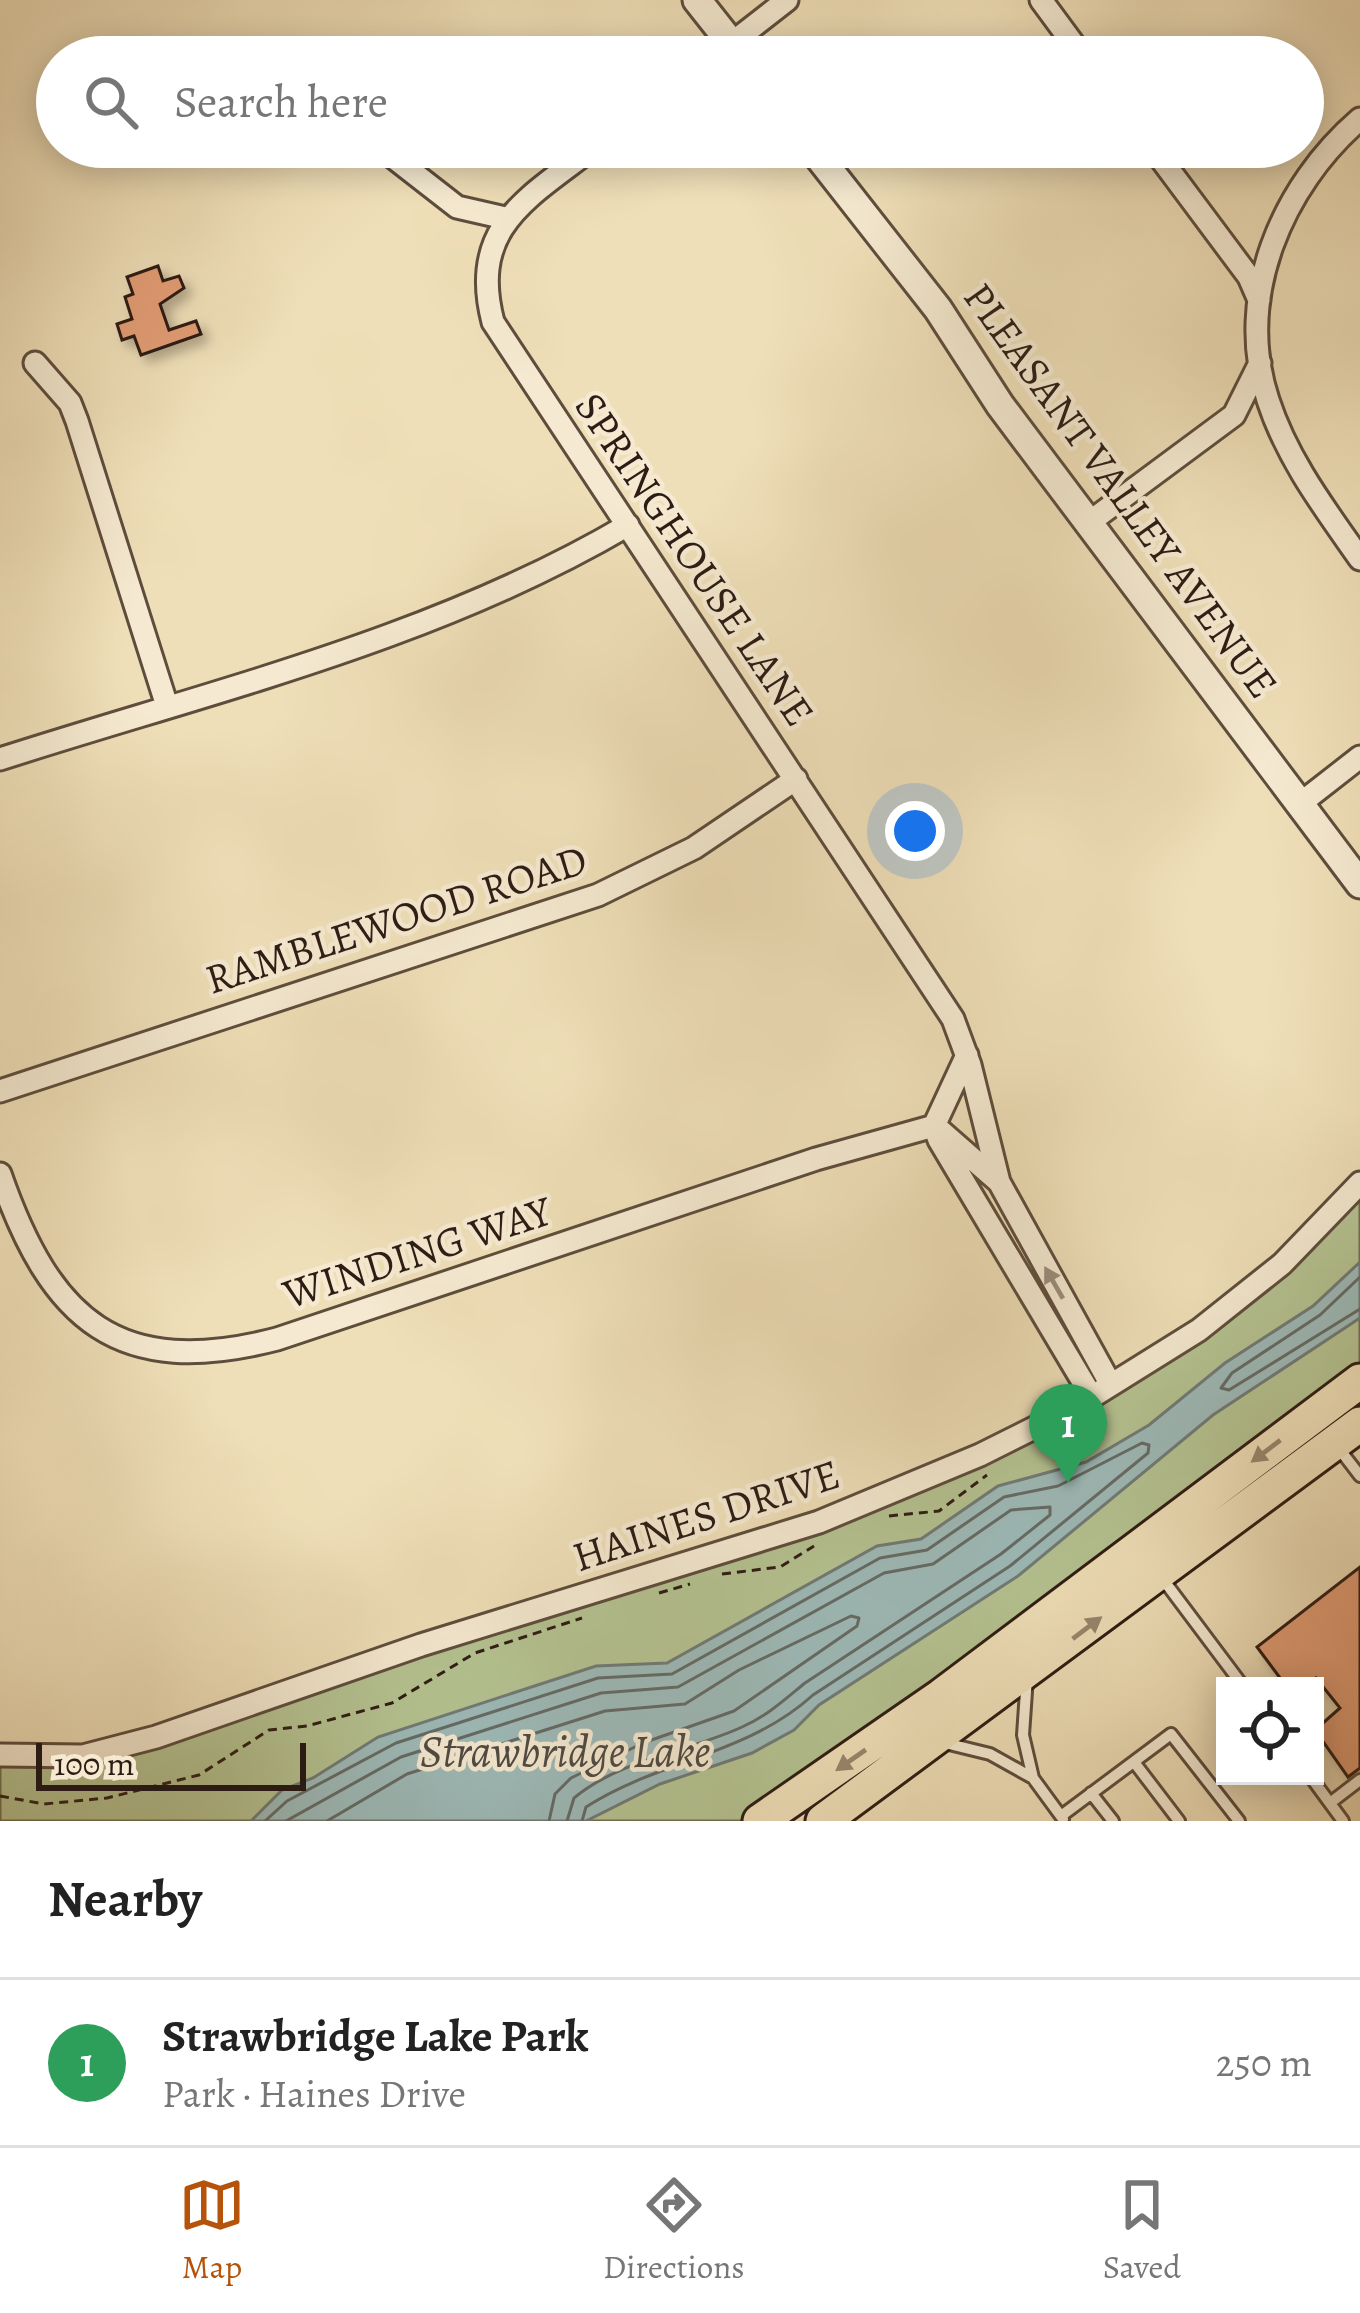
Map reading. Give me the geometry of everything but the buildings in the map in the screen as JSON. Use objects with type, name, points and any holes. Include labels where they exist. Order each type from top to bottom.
[{"type":"highway","points":[[760,1821],[941,1696],[1360,1381]]},
{"type":"highway","points":[[823,1821],[1347,1434]]},
{"type":"street","points":[[698,0],[719,36]]},
{"type":"street","points":[[748,36],[787,0]]},
{"type":"street","points":[[1041,0],[1068,36]]},
{"type":"street","points":[[1324,153],[1360,119]]},
{"type":"street","points":[[407,168],[457,207],[505,218],[568,168]]},
{"type":"street","name":"PLEASANT VALLEY AVENUE","points":[[827,168],[938,309],[1000,405],[1360,884]]},
{"type":"street","points":[[1168,168],[1249,277],[1259,300]]},
{"type":"street","points":[[1313,168],[1292,197],[1273,240],[1259,300],[1260,362],[1266,396],[1295,461],[1360,560]]},
{"type":"street","name":"SPRINGHOUSE LANE","points":[[505,218],[486,279],[493,322],[940,998],[967,1055],[999,1182],[1102,1391]]},
{"type":"street","points":[[1091,521],[1234,415],[1260,362]]},
{"type":"street","points":[[35,363],[70,404],[167,706]]},
{"type":"street","points":[[0,759],[335,654],[465,605],[628,525]]},
{"type":"street","points":[[1301,803],[1360,757]]},
{"type":"street","name":"RAMBLEWOOD ROAD","points":[[0,1091],[598,896],[694,848],[796,779]]},
{"type":"street","points":[[967,1055],[934,1126],[957,1177],[1102,1391]]},
{"type":"street","name":"SPRINGHOUSE LANE","points":[[934,1126],[999,1182]]},
{"type":"street","name":"WINDING WAY","points":[[0,1174],[28,1248],[66,1302],[126,1340],[200,1355],[277,1339],[816,1159],[934,1126]]},
{"type":"street","name":"HAINES DRIVE","points":[[0,1755],[57,1759],[132,1744],[470,1629],[819,1522],[909,1488],[1102,1391],[1250,1291],[1360,1183]]},
{"type":"lane","points":[[1347,1434],[1360,1476]]},
{"type":"lane","points":[[1159,1574],[1236,1677]]},
{"type":"lane","points":[[1027,1673],[1024,1735],[1033,1778]]},
{"type":"lane","points":[[935,1741],[991,1754],[1033,1778],[1063,1818],[1171,1734],[1240,1821]]},
{"type":"lane","points":[[1134,1762],[1179,1821]]},
{"type":"lane","points":[[1330,1803],[1360,1780]]},
{"type":"lane","points":[[1317,1785],[1343,1821]]},
{"type":"lane","points":[[1091,1793],[1113,1821]]},
{"type":"path","points":[[873,1520],[908,1511],[939,1511],[989,1474]]},
{"type":"path","points":[[706,1576],[780,1567],[814,1546]]},
{"type":"path","points":[[652,1594],[692,1583]]},
{"type":"path","points":[[0,1796],[65,1802],[199,1775],[269,1730],[307,1726],[392,1703],[475,1653],[590,1615]]},
{"type":"green space","points":[[1360,1182],[1360,1381],[760,1821],[0,1821],[0,1755],[83,1756],[819,1522],[980,1455],[1250,1291]]},
{"type":"water","name":"Strawbridge Lake","points":[[1360,1262],[1360,1318],[1213,1415],[1018,1576],[819,1705],[794,1730],[752,1753],[660,1784],[586,1821],[251,1821],[282,1790],[313,1778],[378,1737],[596,1666],[667,1663],[877,1546],[921,1539],[998,1486],[1086,1462],[1149,1425],[1225,1363],[1313,1306]]},
{"type":"place","name":"Strawbridge Lake Park","points":[[1068,1483]]}]
